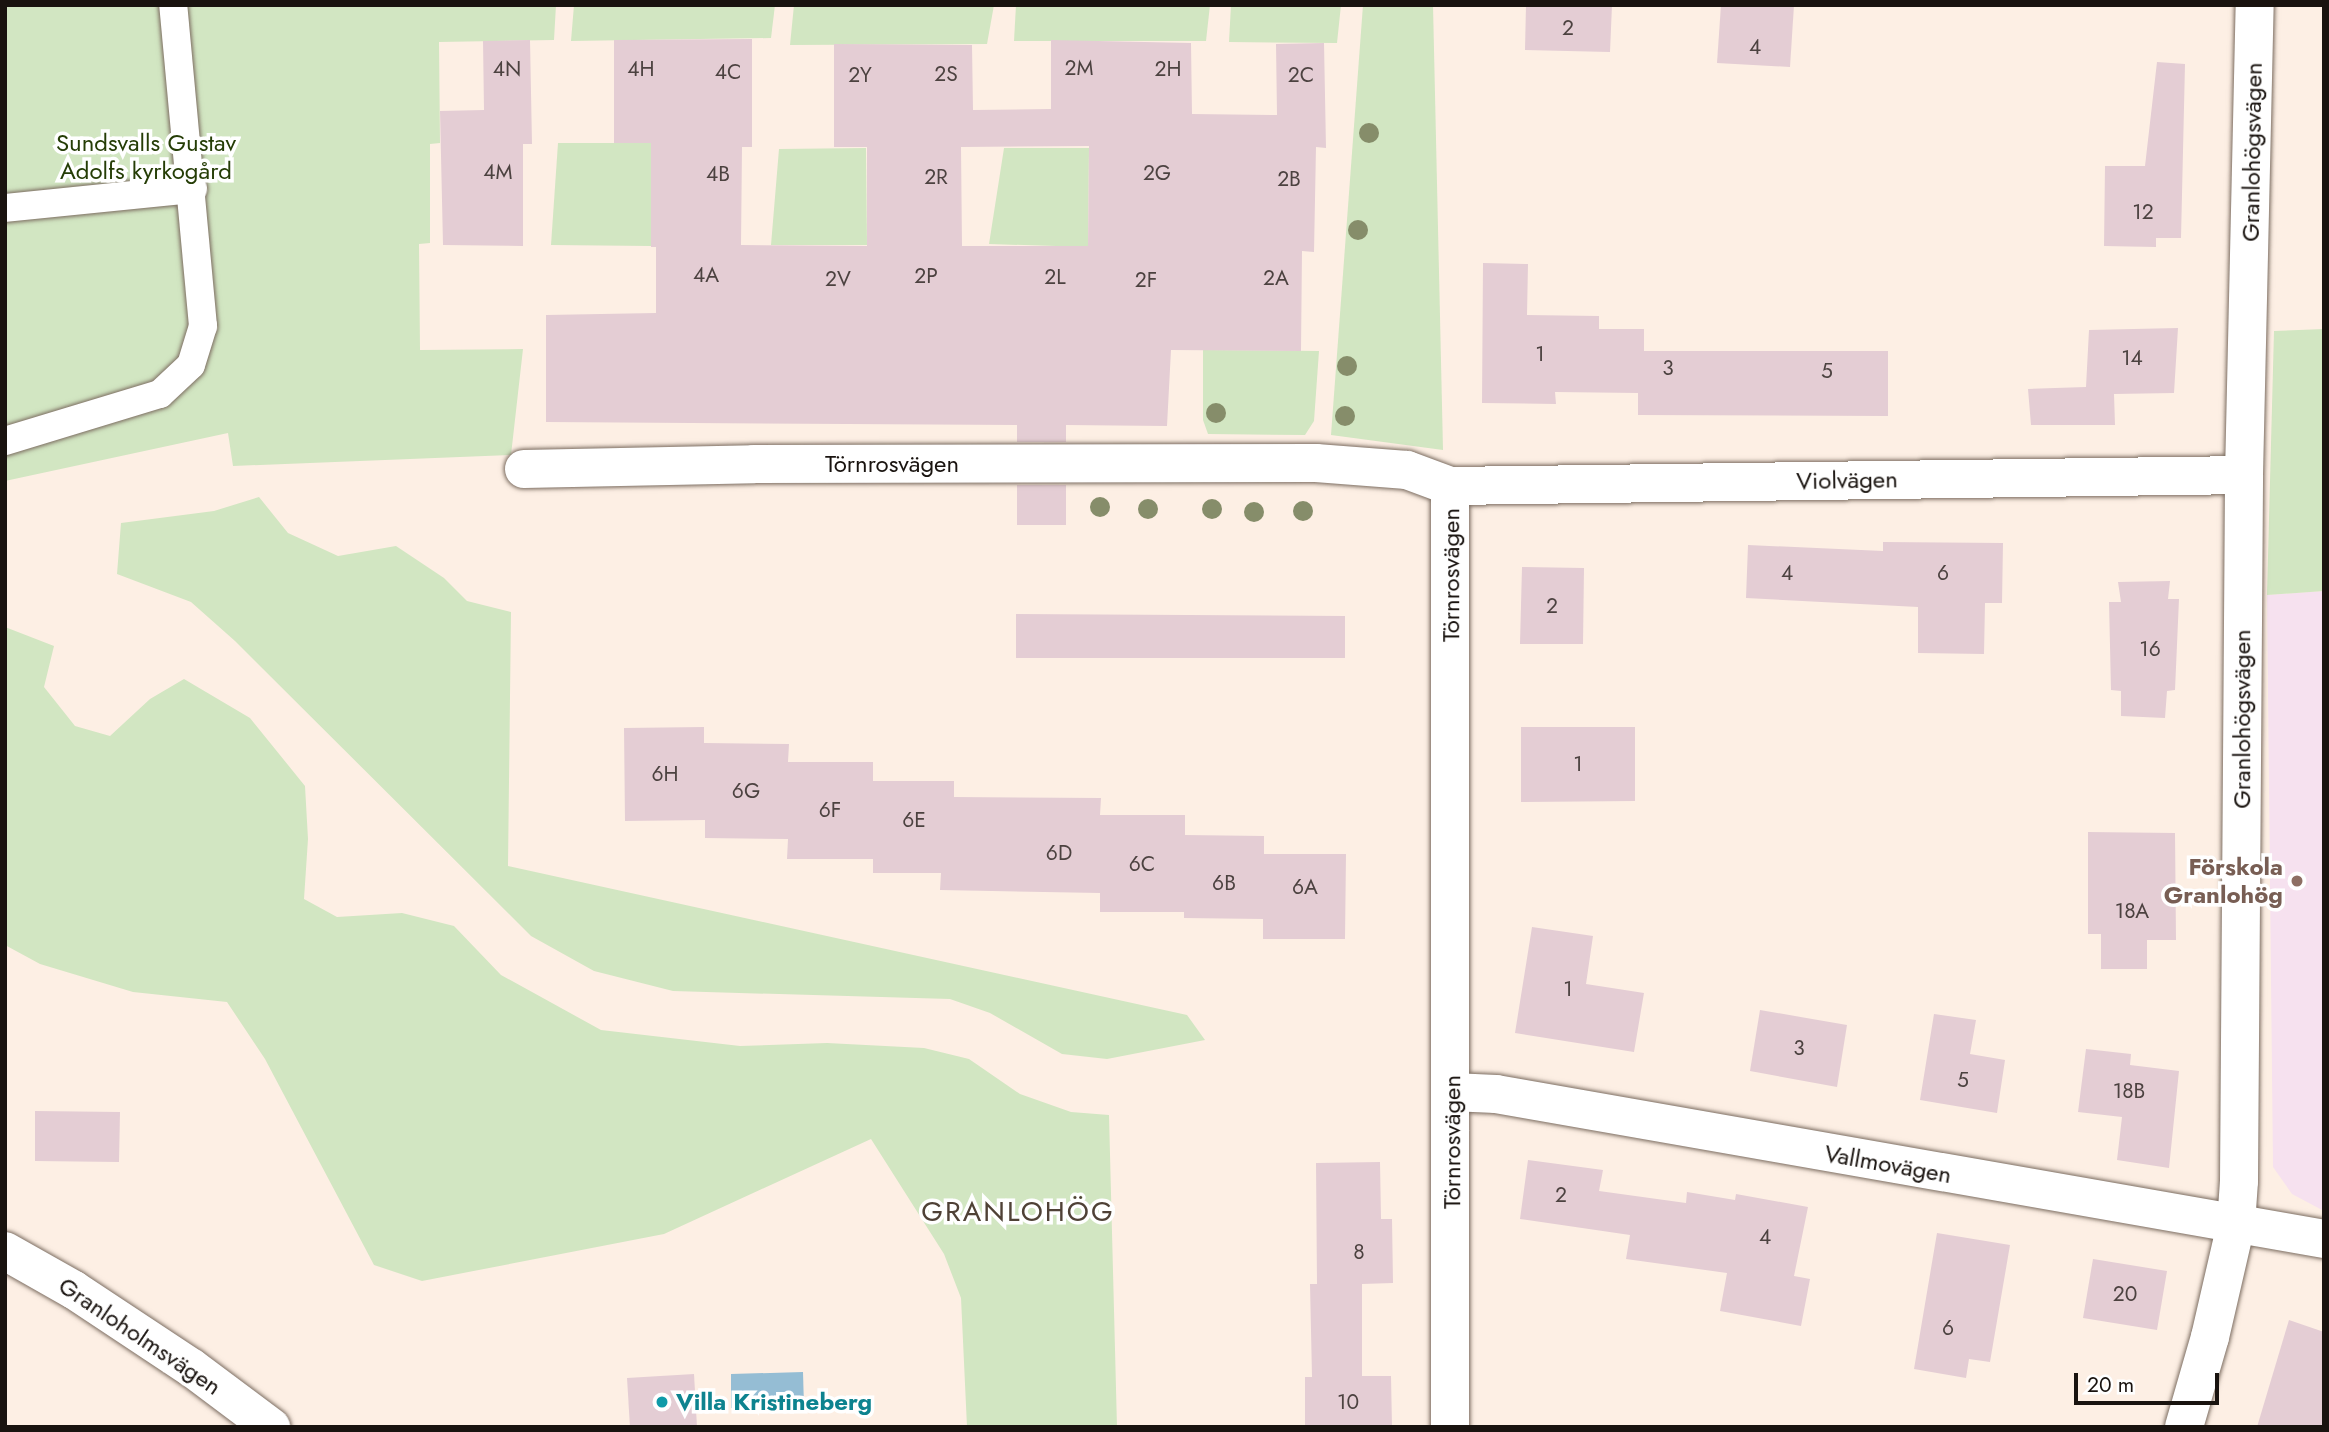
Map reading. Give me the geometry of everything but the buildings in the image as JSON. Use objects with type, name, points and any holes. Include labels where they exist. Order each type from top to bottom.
[{"type":"street","name":"Granlohögsvägen","points":[[2184,1427],[2210,1337],[2236,1224],[2244,475],[2255,5]]},
{"type":"street","name":"Törnrosvägen","points":[[524,469],[754,464],[1316,463],[1407,470],[1450,486],[1450,1427]]},
{"type":"street","name":"Violvägen","points":[[1450,486],[2244,475]]},
{"type":"street","name":"Vallmovägen","points":[[1452,1092],[1496,1094],[2324,1239]]},
{"type":"street","name":"Granloholmsvägen","points":[[5,1251],[74,1290],[181,1361],[271,1427]]},
{"type":"lane","points":[[5,441],[160,394],[191,365],[203,326],[193,189],[173,5]]},
{"type":"lane","points":[[5,208],[193,189]]},
{"type":"shaded area","name":"Förskola Granlohög","points":[[2324,591],[2324,1211],[2292,1194],[2273,1167],[2267,595]]},
{"type":"green space","name":"Sundsvalls Gustav Adolfs kyrkogård","points":[[5,5],[556,5],[554,40],[439,42],[440,143],[430,144],[430,243],[419,244],[420,350],[523,349],[511,455],[233,466],[228,433],[5,481]]},
{"type":"green space","points":[[574,5],[775,5],[771,38],[571,41]]},
{"type":"green space","points":[[794,5],[994,5],[987,44],[790,45]]},
{"type":"green space","points":[[1016,5],[1210,5],[1206,41],[1014,41]]},
{"type":"green space","points":[[1231,5],[1341,5],[1337,43],[1229,42]]},
{"type":"green space","points":[[1363,5],[1433,5],[1443,450],[1331,435]]},
{"type":"green space","points":[[558,143],[653,143],[651,246],[551,245]]},
{"type":"green space","points":[[866,148],[867,245],[771,245],[779,149]]},
{"type":"green space","points":[[1004,148],[1089,148],[1088,247],[989,244]]},
{"type":"green space","points":[[2324,329],[2324,591],[2267,595],[2274,331]]},
{"type":"green space","points":[[1203,350],[1319,351],[1314,421],[1305,435],[1208,434],[1203,420]]},
{"type":"green space","points":[[259,497],[288,533],[338,556],[396,546],[444,578],[467,601],[511,612],[508,866],[1187,1015],[1205,1040],[1107,1059],[1062,1054],[990,1013],[950,999],[673,991],[594,971],[531,936],[235,641],[191,602],[117,574],[121,523],[214,511]]},
{"type":"green space","points":[[5,627],[54,646],[44,687],[75,726],[110,736],[150,699],[184,679],[250,718],[305,786],[308,839],[304,899],[337,917],[402,913],[454,926],[501,975],[601,1030],[740,1046],[827,1043],[924,1048],[969,1059],[1020,1094],[1071,1112],[1109,1115],[1117,1427],[967,1427],[961,1298],[944,1254],[871,1139],[664,1234],[422,1281],[374,1265],[265,1059],[227,1002],[133,992],[40,964],[5,945]]},
{"type":"water","points":[[803,1372],[804,1407],[731,1408],[731,1374]]},
{"type":"place","name":"Förskola Granlohög","points":[[2297,881]]},
{"type":"place","name":"Villa Kristineberg","points":[[662,1402]]},
{"type":"district","name":"GRANLOHÖG","points":[[1018,1212]]}]
